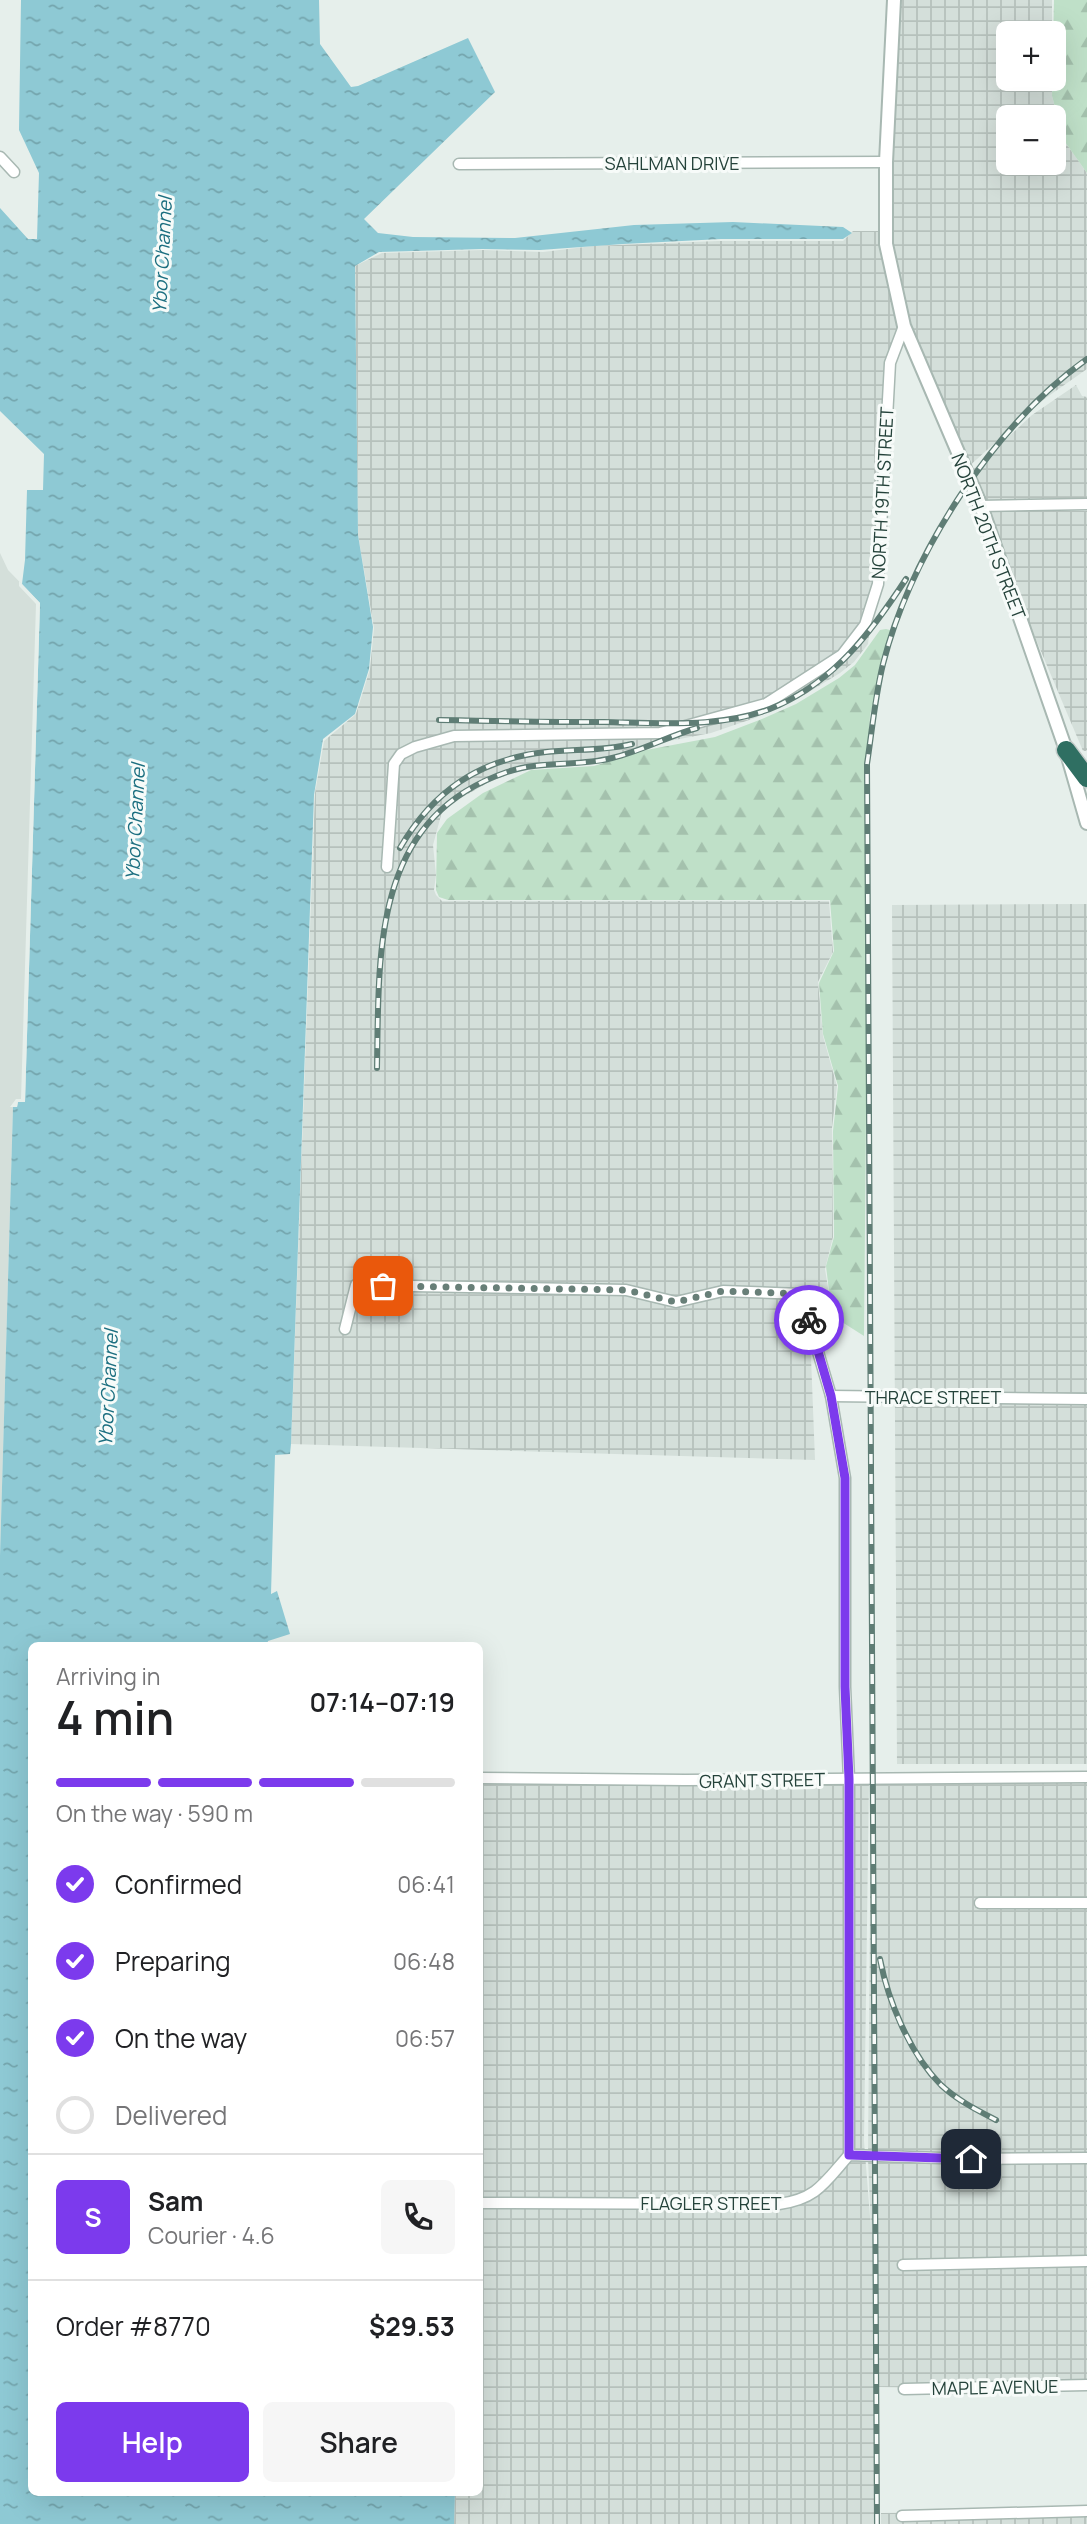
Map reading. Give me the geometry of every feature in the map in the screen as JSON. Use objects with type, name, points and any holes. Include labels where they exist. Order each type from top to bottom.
[{"type":"highway","points":[[1066,750],[1087,778]]},
{"type":"street","points":[[894,0],[886,162],[886,244],[904,326]]},
{"type":"street","points":[[0,158],[14,172]]},
{"type":"street","name":"SAHLMAN DRIVE","points":[[459,164],[886,162]]},
{"type":"street","name":"NORTH 20TH STREET","points":[[904,326],[981,506],[1066,750],[1087,823]]},
{"type":"street","name":"NORTH 19TH STREET","points":[[387,867],[394,764],[401,754],[415,747],[454,736],[660,733],[766,704],[842,655],[865,625],[878,584],[890,363],[904,326]]},
{"type":"street","points":[[981,506],[1087,504]]},
{"type":"street","name":"NORTH 20TH STREET","points":[[1066,750],[1087,785]]},
{"type":"street","points":[[345,1329],[356,1285],[626,1290],[676,1302],[723,1291],[801,1294],[831,1396],[845,1478],[845,1687],[849,1779],[849,2155],[971,2159],[1087,2158]]},
{"type":"street","name":"THRACE STREET","points":[[831,1396],[1087,1399]]},
{"type":"street","name":"GRANT STREET","points":[[483,1778],[672,1780],[1087,1777]]},
{"type":"street","points":[[980,1903],[1087,1903]]},
{"type":"street","name":"FLAGLER STREET","points":[[483,2203],[779,2204],[800,2201],[815,2193],[849,2155]]},
{"type":"street","points":[[903,2265],[1087,2261]]},
{"type":"street","name":"MAPLE AVENUE","points":[[904,2389],[1087,2385]]},
{"type":"street","points":[[902,2516],[1087,2511]]},
{"type":"shaded area","points":[[896,0],[1052,0],[1052,21],[996,21],[996,91],[1052,91],[1055,105],[996,105],[996,175],[1066,175],[1066,143],[1087,173],[1087,369],[1040,402],[966,469],[907,326],[889,244]]},
{"type":"shaded area","points":[[853,231],[884,231],[901,324],[887,362],[875,583],[868,644],[854,662],[840,673],[804,695],[755,718],[711,733],[638,747],[590,763],[531,767],[491,781],[443,808],[433,845],[436,875],[434,890],[442,901],[829,901],[833,952],[818,982],[823,1036],[837,1086],[832,1128],[833,1237],[825,1269],[830,1300],[800,1307],[811,1357],[815,1460],[291,1444],[315,793],[324,741],[356,714],[370,669],[374,628],[358,535],[355,266],[382,253],[484,250],[543,252],[593,246],[718,241],[843,241]]},
{"type":"shaded area","points":[[1076,385],[1082,396],[1087,397],[1087,504],[981,503],[968,474],[1032,415]]},
{"type":"shaded area","points":[[984,510],[1087,511],[1087,751],[1083,751]]},
{"type":"shaded area","points":[[0,553],[8,570],[40,603],[25,1102],[13,1108],[0,1556]]},
{"type":"shaded area","points":[[1087,904],[1087,1764],[897,1764],[892,905]]},
{"type":"shaded area","points":[[483,1776],[869,1780],[864,2141],[871,2229],[868,2159],[871,1780],[1087,1780],[1087,2386],[879,2387],[878,2370],[879,2524],[454,2524],[455,2496],[483,2496]]},
{"type":"shaded area","points":[[1087,2511],[1087,2524],[881,2524],[881,2513]]},
{"type":"green space","points":[[1054,0],[1087,0],[1087,173],[1066,143],[1066,105],[1055,105],[1052,96],[1052,91],[1066,91],[1066,21],[1054,21]]},
{"type":"green space","points":[[880,630],[890,630],[890,640],[870,715],[865,841],[868,895],[864,1336],[842,1322],[830,1299],[826,1266],[834,1237],[833,1131],[838,1086],[823,1034],[819,983],[834,951],[830,900],[448,900],[439,897],[436,890],[437,833],[447,819],[483,793],[531,770],[594,766],[641,751],[715,737],[796,704],[855,665]]},
{"type":"water","name":"Ybor Channel","points":[[21,0],[319,0],[320,44],[351,87],[468,38],[495,92],[364,219],[378,233],[413,237],[515,238],[634,225],[733,222],[843,227],[852,233],[843,239],[721,239],[540,250],[379,252],[355,266],[358,535],[373,627],[369,669],[355,714],[323,739],[314,795],[291,1444],[290,1454],[275,1455],[271,1594],[277,1591],[290,1634],[268,1642],[28,1642],[28,2496],[455,2496],[454,2524],[0,2524],[0,1556],[13,1107],[17,1107],[18,1102],[25,1102],[40,603],[22,584],[27,490],[43,490],[44,454],[0,411],[0,208],[28,239],[37,239],[39,173],[19,130]]},
{"type":"pier","points":[[19,581],[40,603],[25,1102],[18,1102],[17,1107],[10,1107],[16,1099],[21,1099],[36,604],[19,586]]},
{"type":"railway","points":[[877,2524],[867,764],[883,664],[896,622],[935,537],[989,456],[1020,419],[1087,359]]},
{"type":"railway","points":[[439,720],[693,723],[759,713],[799,694],[835,667],[866,635],[906,579]]},
{"type":"railway","points":[[377,1068],[379,979],[383,935],[392,893],[407,855],[430,821],[463,793],[507,772],[533,766],[612,758],[697,728]]},
{"type":"railway","points":[[400,848],[427,810],[443,794],[480,770],[522,756],[632,744]]},
{"type":"railway","points":[[880,1959],[902,2026],[930,2072],[947,2090],[996,2120]]},
{"type":"way so far","points":[[383,1286],[626,1290],[676,1302],[723,1291],[801,1294],[809,1320]]},
{"type":"route","points":[[809,1320],[831,1396],[845,1478],[845,1687],[849,1779],[849,2155],[971,2159]]}]
